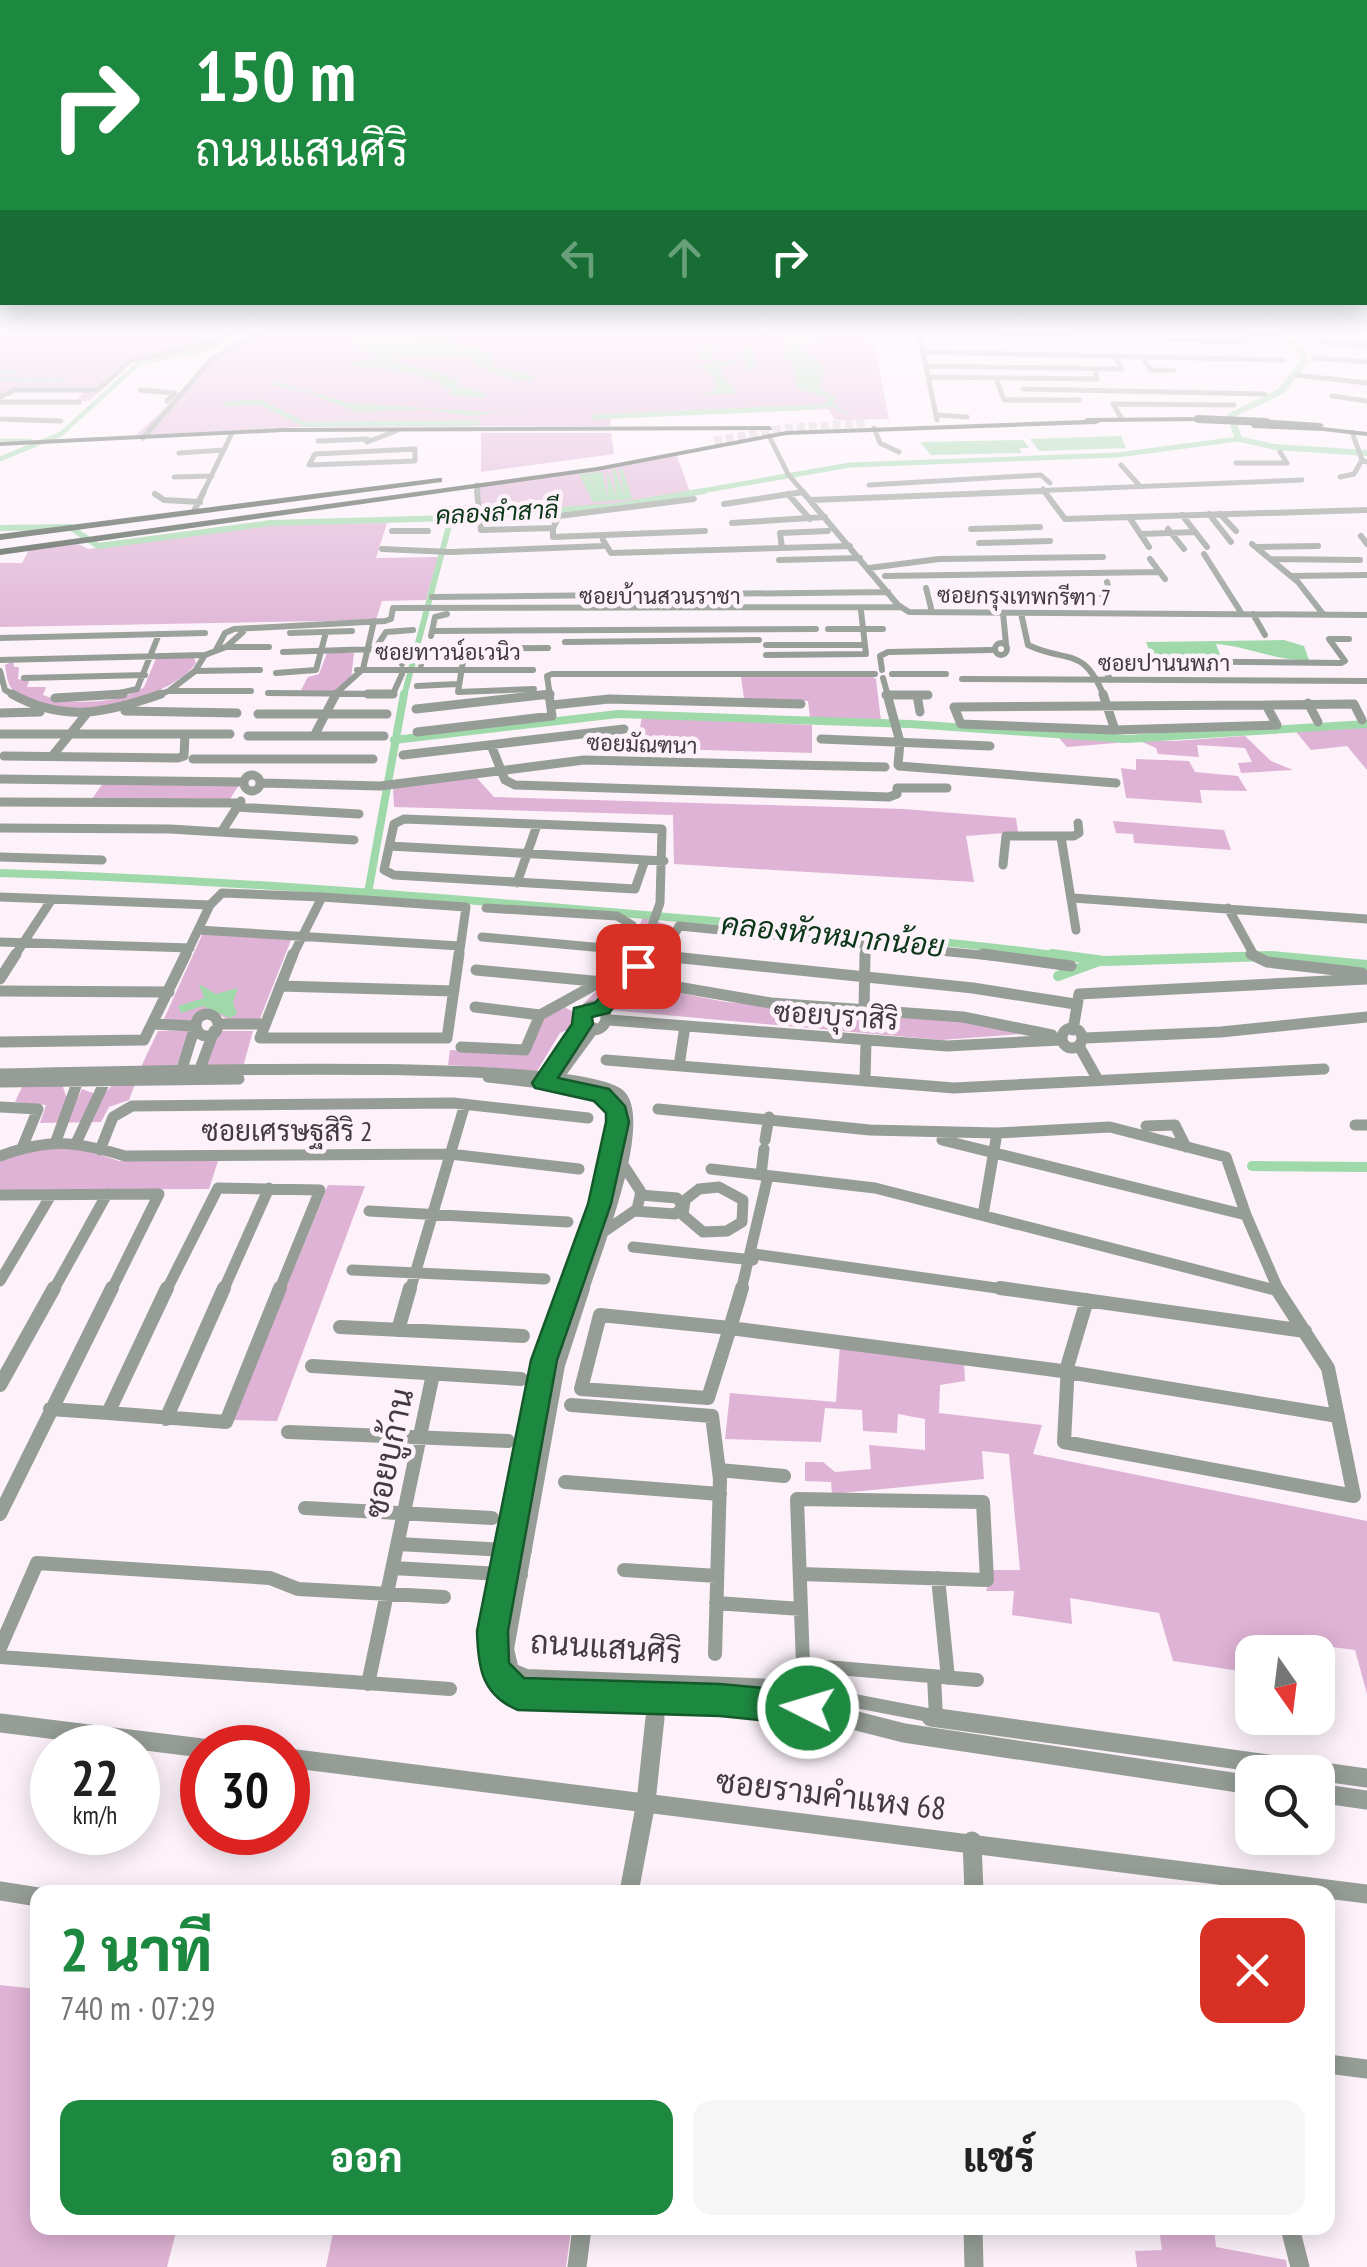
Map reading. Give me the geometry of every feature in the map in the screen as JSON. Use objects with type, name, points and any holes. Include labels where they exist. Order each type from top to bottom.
[{"type":"main road","points":[[0,444],[131,439]]},
{"type":"main road","points":[[108,530],[194,510],[459,478],[710,439]]},
{"type":"main road","points":[[0,544],[434,486],[710,439]]},
{"type":"main road","points":[[717,439],[730,444]]},
{"type":"main road","points":[[0,544],[474,485],[755,439]]},
{"type":"main road","points":[[434,486],[459,478]]},
{"type":"main road","points":[[434,486],[474,485]]},
{"type":"street","points":[[194,510],[229,439]]},
{"type":"street","points":[[318,442],[367,439],[366,451]]},
{"type":"street","name":"ซอยกรุงเทพกรีฑา 7","points":[[769,439],[790,477],[903,609],[1019,614],[1367,616]]},
{"type":"street","points":[[877,439],[899,452]]},
{"type":"street","points":[[416,449],[417,459],[308,466],[312,454],[366,451],[416,449]]},
{"type":"street","points":[[179,453],[224,450]]},
{"type":"street","points":[[1224,452],[1250,482]]},
{"type":"street","points":[[1236,463],[1288,464],[1280,452]]},
{"type":"street","points":[[1340,477],[1354,474],[1362,458]]},
{"type":"street","points":[[1120,465],[1139,485]]},
{"type":"street","points":[[862,474],[878,498]]},
{"type":"street","points":[[869,485],[1040,474],[1065,518],[1367,510]]},
{"type":"street","points":[[174,477],[212,476]]},
{"type":"street","points":[[810,500],[1001,492],[1046,486],[1250,482],[1269,476],[1294,476]]},
{"type":"street","points":[[474,485],[482,530],[552,528]]},
{"type":"street","points":[[1015,491],[1022,500]]},
{"type":"street","points":[[724,504],[803,492]]},
{"type":"street","points":[[1001,492],[1012,506]]},
{"type":"street","points":[[155,494],[164,500],[200,502]]},
{"type":"street","points":[[788,494],[810,518]]},
{"type":"street","points":[[694,499],[558,516],[553,536],[707,534],[712,550]]},
{"type":"street","points":[[1182,505],[1242,614]]},
{"type":"street","points":[[1154,507],[1161,516]]},
{"type":"street","points":[[446,509],[478,510]]},
{"type":"street","points":[[1209,514],[1231,542]]},
{"type":"street","points":[[1220,514],[1236,532]]},
{"type":"street","points":[[1130,516],[1149,547]]},
{"type":"street","points":[[732,523],[824,517]]},
{"type":"street","points":[[970,529],[1040,527]]},
{"type":"street","points":[[392,531],[430,528],[424,548]]},
{"type":"street","points":[[995,528],[1022,574]]},
{"type":"street","points":[[1141,534],[1168,529],[1195,532]]},
{"type":"street","points":[[1168,529],[1184,549]]},
{"type":"street","points":[[782,548],[779,534],[828,530]]},
{"type":"street","points":[[811,531],[816,547]]},
{"type":"street","points":[[744,536],[748,549]]},
{"type":"street","points":[[1361,536],[1367,544]]},
{"type":"street","points":[[676,538],[678,551]]},
{"type":"street","points":[[641,539],[642,552]]},
{"type":"street","points":[[979,544],[1050,541]]},
{"type":"street","points":[[382,549],[463,552],[603,543],[611,553],[850,546]]},
{"type":"street","points":[[1318,546],[1254,545],[1290,576],[1323,614]]},
{"type":"street","points":[[570,547],[571,562]]},
{"type":"street","points":[[534,548],[534,561]]},
{"type":"street","points":[[496,550],[496,562]]},
{"type":"street","points":[[462,564],[463,552]]},
{"type":"street","points":[[779,560],[890,564],[939,559],[1103,557]]},
{"type":"street","points":[[1271,560],[1357,557],[1367,572]]},
{"type":"street","points":[[939,559],[946,576]]},
{"type":"street","points":[[885,576],[1163,575],[1150,559]]},
{"type":"street","points":[[1117,562],[1124,573]]},
{"type":"street","points":[[1290,576],[1367,572]]},
{"type":"street","points":[[944,592],[954,588],[993,588],[1009,593],[1110,594],[1107,582]]},
{"type":"street","points":[[1031,583],[1036,593]]},
{"type":"street","points":[[1066,583],[1070,594]]},
{"type":"street","points":[[926,588],[932,612]]},
{"type":"street","points":[[432,597],[888,592]]},
{"type":"street","points":[[1009,593],[1028,644],[1082,658],[1115,730]]},
{"type":"street","points":[[370,624],[391,619],[396,606],[411,611],[903,609]]},
{"type":"street","name":"ซอยบ้านสวนราชา","points":[[616,630],[431,634],[435,617],[444,614],[903,609]]},
{"type":"street","points":[[116,710],[169,690],[236,631],[395,625],[411,611]]},
{"type":"street","points":[[565,642],[864,654],[860,611]]},
{"type":"street","points":[[801,613],[804,630]]},
{"type":"street","points":[[491,745],[505,780],[514,785],[890,796],[897,794],[894,729],[880,656],[888,652],[1004,653],[1009,649],[1003,613]]},
{"type":"street","points":[[616,614],[616,642]]},
{"type":"street","points":[[654,614],[654,630]]},
{"type":"street","points":[[1254,614],[1264,635]]},
{"type":"street","name":"ซอยทาวน์อเวนิว","points":[[314,736],[336,693],[360,670],[370,624]]},
{"type":"street","points":[[284,629],[352,632]]},
{"type":"street","points":[[616,630],[816,629]]},
{"type":"street","points":[[828,629],[883,630]]},
{"type":"street","points":[[365,649],[386,632],[413,630]]},
{"type":"street","points":[[226,648],[236,631]]},
{"type":"street","points":[[276,673],[314,672],[326,632]]},
{"type":"street","points":[[0,638],[205,633]]},
{"type":"street","points":[[54,698],[125,694],[138,689],[160,634]]},
{"type":"street","points":[[1147,661],[1344,663],[1329,638],[1349,639]]},
{"type":"street","points":[[216,648],[269,647]]},
{"type":"street","points":[[268,693],[393,694],[406,648],[283,652]]},
{"type":"street","points":[[465,648],[458,692],[538,689]]},
{"type":"street","points":[[420,667],[428,650],[548,648]]},
{"type":"street","points":[[0,660],[205,656]]},
{"type":"street","points":[[1290,663],[1299,678]]},
{"type":"street","points":[[1104,666],[1110,680]]},
{"type":"street","points":[[195,671],[260,670]]},
{"type":"street","name":"ซอยทาวน์อเวนิว","points":[[360,670],[533,670]]},
{"type":"street","points":[[0,671],[2,690],[44,712]]},
{"type":"street","points":[[417,732],[549,717],[554,714],[548,676],[552,674],[946,674]]},
{"type":"street","points":[[699,700],[700,674]]},
{"type":"street","points":[[24,678],[145,675]]},
{"type":"street","name":"ซอยปานนพภา","points":[[962,679],[1096,683],[1299,678],[1367,681]]},
{"type":"street","points":[[1096,683],[1158,685]]},
{"type":"street","points":[[418,686],[457,684]]},
{"type":"street","points":[[169,690],[251,691]]},
{"type":"street","points":[[416,709],[550,694]]},
{"type":"street","points":[[886,695],[928,695]]},
{"type":"street","points":[[917,695],[920,712]]},
{"type":"street","points":[[552,704],[609,699],[800,704]]},
{"type":"street","points":[[1266,704],[1277,725],[1115,730],[961,724],[955,704],[1106,707],[1308,702],[1354,704],[1362,720]]},
{"type":"street","points":[[1308,702],[1318,722]]},
{"type":"street","points":[[66,712],[66,736]]},
{"type":"street","points":[[53,755],[88,712]]},
{"type":"street","points":[[0,713],[237,712]]},
{"type":"street","points":[[258,714],[388,714]]},
{"type":"street","points":[[821,738],[894,729],[990,746]]},
{"type":"street","points":[[404,755],[624,730]]},
{"type":"street","points":[[0,734],[230,734]]},
{"type":"street","points":[[4,756],[178,758],[184,756],[184,734]]},
{"type":"street","points":[[248,736],[384,736]]},
{"type":"street","points":[[193,759],[373,759]]},
{"type":"street","points":[[259,780],[264,759]]},
{"type":"street","name":"ซอยมัณฑนา","points":[[0,780],[246,785],[259,780],[376,785],[584,760],[941,766],[998,776],[1116,783]]},
{"type":"street","points":[[222,831],[246,785]]},
{"type":"street","points":[[897,788],[948,788]]},
{"type":"street","points":[[0,802],[238,805],[358,814]]},
{"type":"street","points":[[570,1000],[584,1010],[602,1008],[631,980],[661,904],[662,829],[404,820],[394,824],[386,874],[635,889],[646,860]]},
{"type":"street","points":[[1002,865],[1006,836],[1078,835],[1078,823]]},
{"type":"street","points":[[517,882],[537,824]]},
{"type":"street","points":[[0,828],[222,831],[354,840]]},
{"type":"street","points":[[1062,837],[1076,930]]},
{"type":"street","points":[[389,846],[664,861]]},
{"type":"street","points":[[0,857],[102,860]]},
{"type":"street","points":[[0,1042],[144,1040],[210,906],[222,893],[231,891],[322,897],[466,907],[448,1038],[260,1038],[322,897]]},
{"type":"street","points":[[0,897],[210,906]]},
{"type":"street","points":[[1073,898],[1367,919]]},
{"type":"street","points":[[0,979],[52,899]]},
{"type":"street","points":[[475,1008],[540,1014],[570,1000],[603,982],[626,950],[632,925],[625,918],[486,908]]},
{"type":"street","points":[[1228,908],[1251,955],[1267,962],[1367,976]]},
{"type":"street","points":[[648,984],[679,926],[1072,966]]},
{"type":"street","points":[[198,930],[460,946]]},
{"type":"street","points":[[482,937],[626,950]]},
{"type":"street","points":[[0,942],[190,948]]},
{"type":"street","points":[[864,1010],[865,944]]},
{"type":"street","points":[[663,956],[964,984],[1075,1004]]},
{"type":"street","points":[[476,970],[603,982]]},
{"type":"street","points":[[1098,1080],[1073,1030],[1076,996],[1367,976]]},
{"type":"street","points":[[631,980],[771,1003],[963,1018],[1060,1038]]},
{"type":"street","points":[[280,986],[454,991]]},
{"type":"street","points":[[0,991],[169,992]]},
{"type":"street","points":[[550,1080],[588,1026],[609,1020],[602,1008]]},
{"type":"street","points":[[584,1010],[579,1016],[588,1026]]},
{"type":"street","points":[[461,1047],[521,1052],[527,1047],[540,1014]]},
{"type":"street","points":[[1082,1042],[1367,1017]]},
{"type":"street","name":"ซอยบุราสิริ","points":[[609,1020],[947,1046],[1060,1038],[1082,1042]]},
{"type":"street","points":[[154,1024],[194,1028],[265,1024]]},
{"type":"street","points":[[679,1066],[685,1026]]},
{"type":"street","points":[[198,1075],[218,1027]]},
{"type":"street","points":[[180,1075],[194,1028]]},
{"type":"street","name":"ซอยบุราสิริ","points":[[1060,1038],[1073,1030]]},
{"type":"street","points":[[865,1081],[866,1040]]},
{"type":"street","points":[[606,1060],[954,1088],[1324,1069]]},
{"type":"street","name":"ถนนแสนศิริ","points":[[0,1074],[429,1073],[598,1083],[628,1104],[601,1226],[547,1382],[503,1574],[492,1656],[494,1670],[518,1694],[808,1708],[904,1732],[1235,1783]]},
{"type":"street","points":[[56,1142],[80,1076]]},
{"type":"street","name":"ถนนแสนศิริ","points":[[0,1082],[80,1076]]},
{"type":"street","points":[[78,1141],[107,1076]]},
{"type":"street","points":[[398,1330],[466,1104]]},
{"type":"street","points":[[100,1150],[113,1117],[132,1106],[466,1104],[588,1118]]},
{"type":"street","points":[[0,1107],[38,1109],[22,1148]]},
{"type":"street","points":[[658,1109],[769,1117],[928,1136],[1246,1215]]},
{"type":"street","points":[[769,1117],[754,1257],[731,1327],[708,1398],[581,1389],[600,1316],[731,1327],[1068,1368],[1338,1416]]},
{"type":"street","points":[[1146,1126],[1175,1126],[1186,1147]]},
{"type":"street","points":[[928,1136],[1110,1127],[1226,1157],[1278,1289],[1328,1368],[1354,1496],[1064,1442],[1068,1368],[1087,1300]]},
{"type":"street","points":[[983,1215],[997,1132]]},
{"type":"street","name":"ซอยเศรษฐสิริ 2","points":[[0,1156],[22,1148],[78,1141],[125,1156],[450,1154],[579,1169]]},
{"type":"street","points":[[617,1166],[640,1195],[677,1198],[688,1223],[705,1233],[726,1232],[746,1214],[761,1215]]},
{"type":"street","points":[[711,1169],[875,1188],[1278,1289]]},
{"type":"street","points":[[601,1226],[634,1211],[675,1214],[691,1194],[719,1186],[742,1200],[746,1214]]},
{"type":"street","points":[[50,1409],[108,1414],[166,1419],[220,1422],[230,1418],[321,1194],[316,1188],[218,1188],[210,1195],[108,1414]]},
{"type":"street","points":[[166,1419],[269,1188]]},
{"type":"street","points":[[0,1386],[107,1194]]},
{"type":"street","points":[[0,1195],[159,1194],[0,1514]]},
{"type":"street","points":[[0,1281],[51,1195]]},
{"type":"street","points":[[634,1211],[640,1195]]},
{"type":"street","points":[[370,1211],[568,1222]]},
{"type":"street","points":[[633,1247],[754,1257],[1305,1331]]},
{"type":"street","points":[[352,1270],[545,1280]]},
{"type":"street","points":[[340,1327],[523,1336]]},
{"type":"street","points":[[312,1366],[521,1379]]},
{"type":"street","name":"ซอยบูก้าน","points":[[368,1684],[433,1374]]},
{"type":"street","name":"ถนนแสนศิริ","points":[[547,1382],[525,1551],[507,1649],[512,1670],[526,1676],[762,1686],[936,1717],[1367,1778]]},
{"type":"street","points":[[571,1404],[712,1416],[720,1494],[715,1654]]},
{"type":"street","points":[[288,1432],[508,1442]]},
{"type":"street","points":[[719,1470],[784,1476]]},
{"type":"street","points":[[565,1482],[720,1494]]},
{"type":"street","points":[[800,1574],[987,1580],[983,1502],[797,1498],[803,1665],[977,1680]]},
{"type":"street","points":[[306,1508],[492,1518]]},
{"type":"street","name":"ซอยบูก้าน","points":[[398,1544],[525,1551]]},
{"type":"street","points":[[0,1648],[36,1563],[270,1578],[298,1589],[444,1596]]},
{"type":"street","points":[[392,1568],[521,1575]]},
{"type":"street","points":[[624,1570],[717,1576]]},
{"type":"street","points":[[936,1717],[941,1677],[938,1578]]},
{"type":"street","points":[[716,1603],[801,1610]]},
{"type":"street","points":[[0,1657],[450,1688]]},
{"type":"street","points":[[760,1704],[762,1686]]},
{"type":"street","points":[[630,1885],[656,1718]]},
{"type":"street","points":[[0,1723],[180,1745]]},
{"type":"street","points":[[1202,1756],[1205,1779]]},
{"type":"street","name":"ซอยรามคำแหง 68","points":[[310,1761],[1300,1885]]},
{"type":"street","points":[[1335,1795],[1367,1800]]},
{"type":"street","points":[[972,1841],[974,1885]]},
{"type":"street","name":"ซอยรามคำแหง 68","points":[[1335,1890],[1367,1894]]},
{"type":"street","points":[[0,1891],[30,1896]]},
{"type":"street","points":[[1335,2065],[1367,2069]]},
{"type":"street","points":[[577,2267],[581,2235]]},
{"type":"street","points":[[973,2235],[974,2267]]},
{"type":"street","points":[[1292,2235],[1300,2267]]},
{"type":"shaded area","points":[[481,439],[612,439],[614,454],[481,472]]},
{"type":"shaded area","points":[[1030,439],[1122,439],[1126,448],[1039,451]]},
{"type":"shaded area","points":[[1023,440],[1029,448],[1019,448],[1022,453],[931,455],[920,442]]},
{"type":"shaded area","points":[[677,456],[690,492],[618,504],[481,515],[480,487]]},
{"type":"shaded area","points":[[622,468],[632,499],[593,502],[579,474],[587,473],[601,501],[588,473],[602,472],[608,500],[607,470],[617,499],[612,470],[615,469],[625,498],[619,469]]},
{"type":"shaded area","points":[[387,523],[376,558],[438,557],[426,600],[382,601],[376,620],[0,627],[0,563],[22,563],[29,550],[78,544],[88,549],[273,525]]},
{"type":"shaded area","points":[[1284,640],[1304,646],[1309,660],[1216,644],[1220,655],[1151,655],[1146,642]]},
{"type":"shaded area","points":[[327,653],[354,653],[351,679],[334,692],[300,692],[308,677],[319,674]]},
{"type":"shaded area","points":[[193,655],[196,663],[160,690],[105,707],[75,710],[48,709],[26,701],[11,688],[5,665],[13,661],[14,667],[19,667],[18,679],[29,681],[27,687],[46,687],[43,695],[95,702],[122,697],[144,687],[157,656]]},
{"type":"shaded area","points":[[741,677],[876,679],[881,721],[810,718],[808,701],[744,699]]},
{"type":"shaded area","points":[[642,717],[812,725],[812,753],[636,748]]},
{"type":"shaded area","points":[[1367,726],[1367,770],[1347,746],[1311,750],[1293,728]]},
{"type":"shaded area","points":[[1245,736],[1271,761],[1293,770],[1241,773],[1238,763],[1252,762],[1245,748],[1197,745],[1199,757],[1158,754],[1156,748],[1140,741],[1067,747],[1059,738],[1175,741]]},
{"type":"shaded area","points":[[1136,759],[1189,761],[1195,772],[1238,776],[1247,791],[1200,790],[1202,803],[1126,798],[1121,768],[1136,770]]},
{"type":"shaded area","points":[[476,777],[494,797],[904,809],[1016,818],[1018,832],[966,836],[974,882],[674,864],[673,815],[394,807],[393,788]]},
{"type":"shaded area","points":[[105,780],[239,785],[230,799],[92,799]]},
{"type":"shaded area","points":[[1113,821],[1224,830],[1231,850],[1134,843],[1133,834],[1116,833]]},
{"type":"shaded area","points":[[643,917],[672,926],[650,976],[637,978],[664,932],[646,928],[639,951],[599,1002],[582,1005],[624,964]]},
{"type":"shaded area","points":[[203,933],[291,940],[259,1021],[231,1021],[216,1013],[187,1021],[163,1021]]},
{"type":"shaded area","points":[[199,984],[216,994],[238,988],[233,1002],[237,1014],[230,1018],[203,1006],[181,1013],[178,1006],[204,998]]},
{"type":"shaded area","points":[[636,985],[726,1002],[958,1020],[1022,1034],[941,1040],[610,1010],[627,987]]},
{"type":"shaded area","points":[[563,1006],[578,1015],[578,1025],[560,1033],[537,1071],[448,1065],[450,1050],[528,1054],[543,1018]]},
{"type":"shaded area","points":[[189,1030],[176,1068],[140,1069],[158,1031]]},
{"type":"shaded area","points":[[219,1031],[253,1031],[243,1067],[206,1067]]},
{"type":"shaded area","points":[[62,1084],[66,1096],[78,1097],[82,1089],[101,1096],[114,1084],[135,1084],[129,1100],[109,1107],[101,1122],[40,1123],[46,1105],[15,1102],[23,1085]]},
{"type":"shaded area","points":[[46,1146],[76,1147],[119,1161],[218,1161],[209,1189],[0,1190],[0,1161]]},
{"type":"shaded area","points":[[328,1185],[365,1186],[277,1421],[232,1420]]},
{"type":"shaded area","points":[[840,1344],[964,1360],[965,1381],[940,1385],[939,1413],[1042,1425],[1033,1454],[1367,1521],[1367,1694],[1355,1650],[1335,1647],[1335,1635],[1235,1635],[1235,1670],[1173,1661],[1159,1613],[1070,1598],[1072,1624],[1012,1615],[1014,1591],[986,1591],[993,1570],[1020,1570],[1009,1454],[982,1451],[984,1479],[832,1494],[831,1482],[805,1481],[805,1462],[823,1462],[835,1472],[871,1469],[869,1445],[925,1450],[925,1419],[898,1414],[897,1433],[863,1431],[862,1410],[825,1408],[821,1442],[725,1439],[730,1393],[836,1402]]},
{"type":"shaded area","points":[[0,1985],[30,1988],[30,2235],[175,2235],[167,2267],[0,2267]]},
{"type":"shaded area","points":[[333,2235],[570,2235],[566,2267],[326,2267]]},
{"type":"shaded area","points":[[1160,2235],[1215,2235],[1216,2247],[1286,2260],[1287,2267],[1137,2267],[1135,2251],[1162,2250]]},
{"type":"waterway","points":[[0,459],[49,439]]},
{"type":"waterway","name":"คลองลำสาลี","points":[[690,493],[850,465],[1118,455],[1238,439]]},
{"type":"waterway","points":[[1238,439],[1275,447],[1367,453]]},
{"type":"waterway","points":[[0,440],[30,440]]},
{"type":"waterway","name":"คลองลำสาลี","points":[[451,518],[616,506],[704,491]]},
{"type":"waterway","name":"คลองลำสาลี","points":[[0,528],[70,527],[98,546],[271,523],[451,518]]},
{"type":"waterway","points":[[404,696],[451,518]]},
{"type":"waterway","points":[[396,740],[404,694]]},
{"type":"waterway","points":[[396,740],[618,714],[910,724],[1127,739],[1367,724]]},
{"type":"waterway","points":[[368,893],[396,740]]},
{"type":"waterway","name":"คลองหัวหมากน้อย","points":[[0,873],[476,901],[853,933],[1071,957]]},
{"type":"waterway","name":"คลองหัวหมากน้อย","points":[[1052,954],[1104,961],[1272,956],[1367,965]]},
{"type":"waterway","name":"คลองหัวหมากน้อย","points":[[1242,957],[1281,957]]},
{"type":"waterway","points":[[1058,976],[1099,961]]},
{"type":"waterway","points":[[1252,1166],[1367,1167]]},
{"type":"tunnel","points":[[714,441],[726,439]]},
{"type":"route","points":[[638,966],[631,980],[602,1008],[589,1008],[581,1013],[579,1020],[583,1024],[543,1083],[601,1094],[617,1111],[617,1122],[600,1204],[544,1360],[492,1631],[494,1670],[505,1686],[518,1694],[720,1700],[808,1708]]}]
